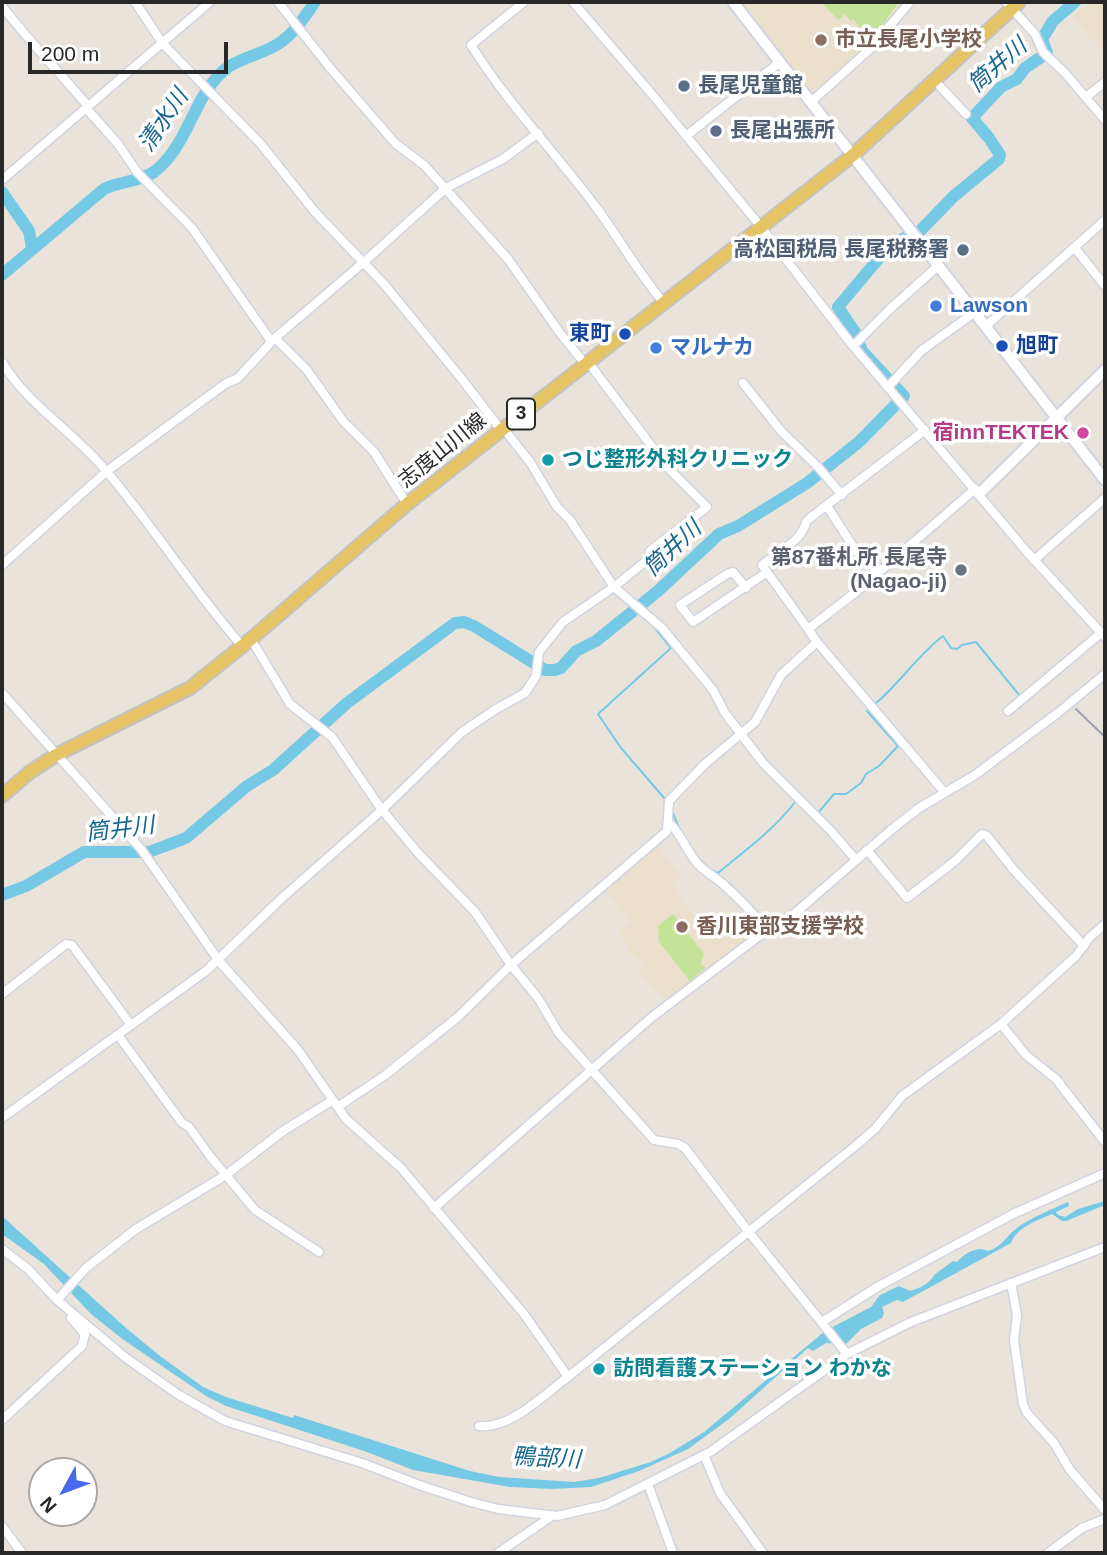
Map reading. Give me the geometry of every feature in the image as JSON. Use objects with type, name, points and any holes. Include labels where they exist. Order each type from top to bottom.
[{"type":"main road","name":"志度山川線","points":[[2,796],[30,772],[56,755],[190,688],[407,504],[853,155],[1012,4]]},
{"type":"street","points":[[135,2],[163,44],[260,143],[315,212],[364,262],[530,462],[556,507],[570,520],[614,587],[653,619],[713,690],[740,734],[777,779],[821,821],[856,860]]},
{"type":"street","points":[[2,180],[209,2]]},
{"type":"street","points":[[2,1118],[219,961],[282,898],[382,810],[462,732],[531,688],[543,646],[570,615],[614,587],[647,560],[650,551],[708,507],[668,468],[587,363],[560,333],[508,259],[425,166],[395,142],[331,69],[278,2]]},
{"type":"street","points":[[524,2],[471,45],[488,74],[597,208],[644,280],[664,303]]},
{"type":"street","points":[[573,2],[761,227],[853,346],[891,383],[898,400],[1034,560],[1103,635],[1008,711]]},
{"type":"street","points":[[733,2],[1105,480]]},
{"type":"street","points":[[811,102],[870,49],[909,2]]},
{"type":"street","points":[[1012,4],[1035,34],[1043,52],[1105,120]]},
{"type":"street","points":[[2,6],[32,45],[57,69],[118,144],[137,172],[192,229],[273,340],[307,370],[343,421],[374,452],[407,504]]},
{"type":"street","points":[[686,136],[780,62]]},
{"type":"street","points":[[934,80],[966,114]]},
{"type":"street","points":[[1086,97],[1105,82]]},
{"type":"street","points":[[2,565],[107,471],[225,384],[238,378],[273,340],[446,188],[503,159],[538,133]]},
{"type":"street","points":[[986,326],[1105,220]]},
{"type":"street","points":[[1075,248],[1105,286]]},
{"type":"street","points":[[853,346],[939,265]]},
{"type":"street","points":[[891,383],[929,344],[975,312]]},
{"type":"street","points":[[2,362],[23,391],[107,471],[186,577],[246,642],[290,704],[325,731],[382,810],[426,863],[475,912],[510,965],[538,998],[558,1032],[593,1068],[654,1140],[678,1144],[685,1148],[846,1352]]},
{"type":"street","points":[[808,629],[977,491],[1058,419],[1105,370]]},
{"type":"street","points":[[743,383],[781,431],[842,495]]},
{"type":"street","points":[[925,430],[806,522],[805,530],[799,536],[762,565],[817,642],[945,793]]},
{"type":"street","points":[[1034,560],[1105,498]]},
{"type":"street","points":[[827,506],[856,551],[879,572]]},
{"type":"street","points":[[746,587],[733,572],[680,605],[693,622],[746,587],[767,572]]},
{"type":"street","points":[[59,1298],[81,1273],[136,1229],[226,1175],[283,1131],[384,1076],[458,1017],[510,965],[667,831],[669,801],[705,764],[762,713],[767,698],[781,676],[817,642]]},
{"type":"street","points":[[434,1208],[652,1017],[768,930],[794,914],[919,808],[975,775],[1105,674]]},
{"type":"street","points":[[2,693],[144,852],[219,961],[282,1030],[346,1119],[401,1168],[524,1314],[568,1377]]},
{"type":"street","points":[[669,823],[695,861],[768,930]]},
{"type":"street","points":[[867,850],[907,898],[955,861],[982,834],[987,836],[1013,869],[1084,946]]},
{"type":"street","points":[[479,1426],[491,1427],[508,1422],[568,1377],[875,1129],[902,1096],[917,1083],[1001,1024],[1105,924]]},
{"type":"street","points":[[2,995],[66,944],[72,945],[131,1026]]},
{"type":"street","points":[[1001,1024],[1026,1055],[1056,1079],[1105,1142]]},
{"type":"street","points":[[118,1035],[179,1118],[255,1210],[318,1252]]},
{"type":"street","points":[[823,1324],[879,1286],[1013,1214],[1105,1173]]},
{"type":"street","points":[[2,1249],[29,1269],[127,1359],[179,1395],[225,1421],[362,1463],[471,1502],[498,1509],[552,1516],[604,1505],[705,1455],[746,1428],[846,1352],[911,1322],[1105,1247]]},
{"type":"street","points":[[1012,1283],[1017,1315],[1014,1340],[1023,1404],[1027,1413],[1054,1444],[1070,1471],[1105,1510]]},
{"type":"street","points":[[2,1420],[76,1352],[84,1340],[85,1334],[61,1309],[59,1298]]},
{"type":"street","points":[[705,1455],[720,1493],[763,1553]]},
{"type":"street","points":[[648,1484],[673,1553]]},
{"type":"street","points":[[498,1553],[552,1516]]},
{"type":"street","points":[[1048,1553],[1082,1528],[1105,1519]]},
{"type":"street","points":[[2,1526],[22,1553]]},
{"type":"shaded area","name":"市立長尾小学校","points":[[739,2],[905,2],[866,49],[820,88],[813,89],[806,88]]},
{"type":"shaded area","points":[[1090,2],[1105,2],[1105,55],[1073,17]]},
{"type":"shaded area","name":"香川東部支援学校","points":[[655,844],[682,875],[672,884],[697,922],[708,912],[714,919],[727,909],[749,940],[667,1002],[637,972],[644,966],[633,953],[630,954],[619,931],[630,922],[604,889]]},
{"type":"green space","points":[[821,2],[899,2],[869,38],[853,19],[851,21],[845,14],[838,20]]},
{"type":"green space","points":[[673,914],[704,954],[701,963],[705,968],[690,981],[659,942],[658,926]]},
{"type":"water","points":[[1105,1201],[1105,1205],[1066,1221],[1052,1214],[1028,1225],[1011,1243],[903,1302],[897,1300],[882,1307],[882,1318],[861,1329],[846,1344],[826,1343],[813,1351],[808,1348],[729,1419],[688,1449],[639,1471],[591,1487],[552,1489],[510,1487],[413,1470],[367,1452],[226,1406],[206,1396],[121,1338],[91,1314],[44,1264],[2,1234],[2,1216],[160,1356],[203,1387],[226,1397],[293,1418],[294,1415],[470,1471],[499,1477],[574,1482],[599,1478],[651,1462],[670,1453],[704,1432],[825,1331],[871,1307],[880,1295],[899,1286],[910,1291],[920,1287],[953,1261],[957,1262],[975,1250],[993,1249],[1024,1223],[1068,1202],[1069,1206],[1056,1212],[1058,1215],[1065,1217],[1078,1209]]},
{"type":"waterway","name":"清水川","points":[[2,275],[104,189],[154,172],[174,151],[202,99],[219,75],[233,64],[281,42],[295,29],[315,2]]},
{"type":"waterway","name":"筒井川","points":[[2,895],[26,886],[84,852],[149,852],[186,838],[247,786],[273,770],[347,703],[455,623],[464,622],[474,626],[545,670],[561,668],[576,651],[596,641],[658,591],[719,534],[738,526],[807,483],[859,442],[904,396],[862,351],[855,332],[838,307],[890,245],[920,231],[954,196],[999,159],[1000,155],[989,138],[972,118],[1001,87],[1017,79],[1025,68],[1047,53],[1042,39],[1053,21],[1075,2]]},
{"type":"waterway","points":[[2,192],[29,231],[32,248]]},
{"type":"waterway","points":[[633,610],[645,618]]},
{"type":"waterway","points":[[654,627],[671,648],[598,714],[621,748],[665,799]]},
{"type":"waterway","points":[[875,704],[943,636],[951,648],[957,649],[976,642],[1020,696],[1085,641]]},
{"type":"waterway","points":[[802,796],[818,813],[834,794],[846,794],[861,783],[866,774],[879,766],[898,746],[867,711]]},
{"type":"waterway","points":[[697,856],[710,870],[718,873],[768,831],[795,802]]},
{"type":"waterway","points":[[672,811],[679,828]]},
{"type":"railway","points":[[1076,709],[1105,737]]},
{"type":"place","name":"市立長尾小学校","points":[[821,40]]},
{"type":"place","name":"長尾児童館","points":[[684,86]]},
{"type":"place","name":"長尾出張所","points":[[716,131]]},
{"type":"place","name":"高松国税局 長尾税務署","points":[[963,250]]},
{"type":"place","name":"Lawson","points":[[936,306]]},
{"type":"place","name":"東町","points":[[625,334]]},
{"type":"place","name":"旭町","points":[[1002,346]]},
{"type":"place","name":"マルナカ","points":[[656,348]]},
{"type":"place","name":"宿innTEKTEK","points":[[1083,433]]},
{"type":"place","name":"つじ整形外科クリニック","points":[[548,460]]},
{"type":"place","name":"第87番札所 長尾寺 (Nagao-ji)","points":[[961,570]]},
{"type":"place","name":"香川東部支援学校","points":[[682,927]]},
{"type":"place","name":"訪問看護ステーション わかな","points":[[599,1369]]},
{"type":"water label","name":"鴨部川","points":[[546,1459]]}]
